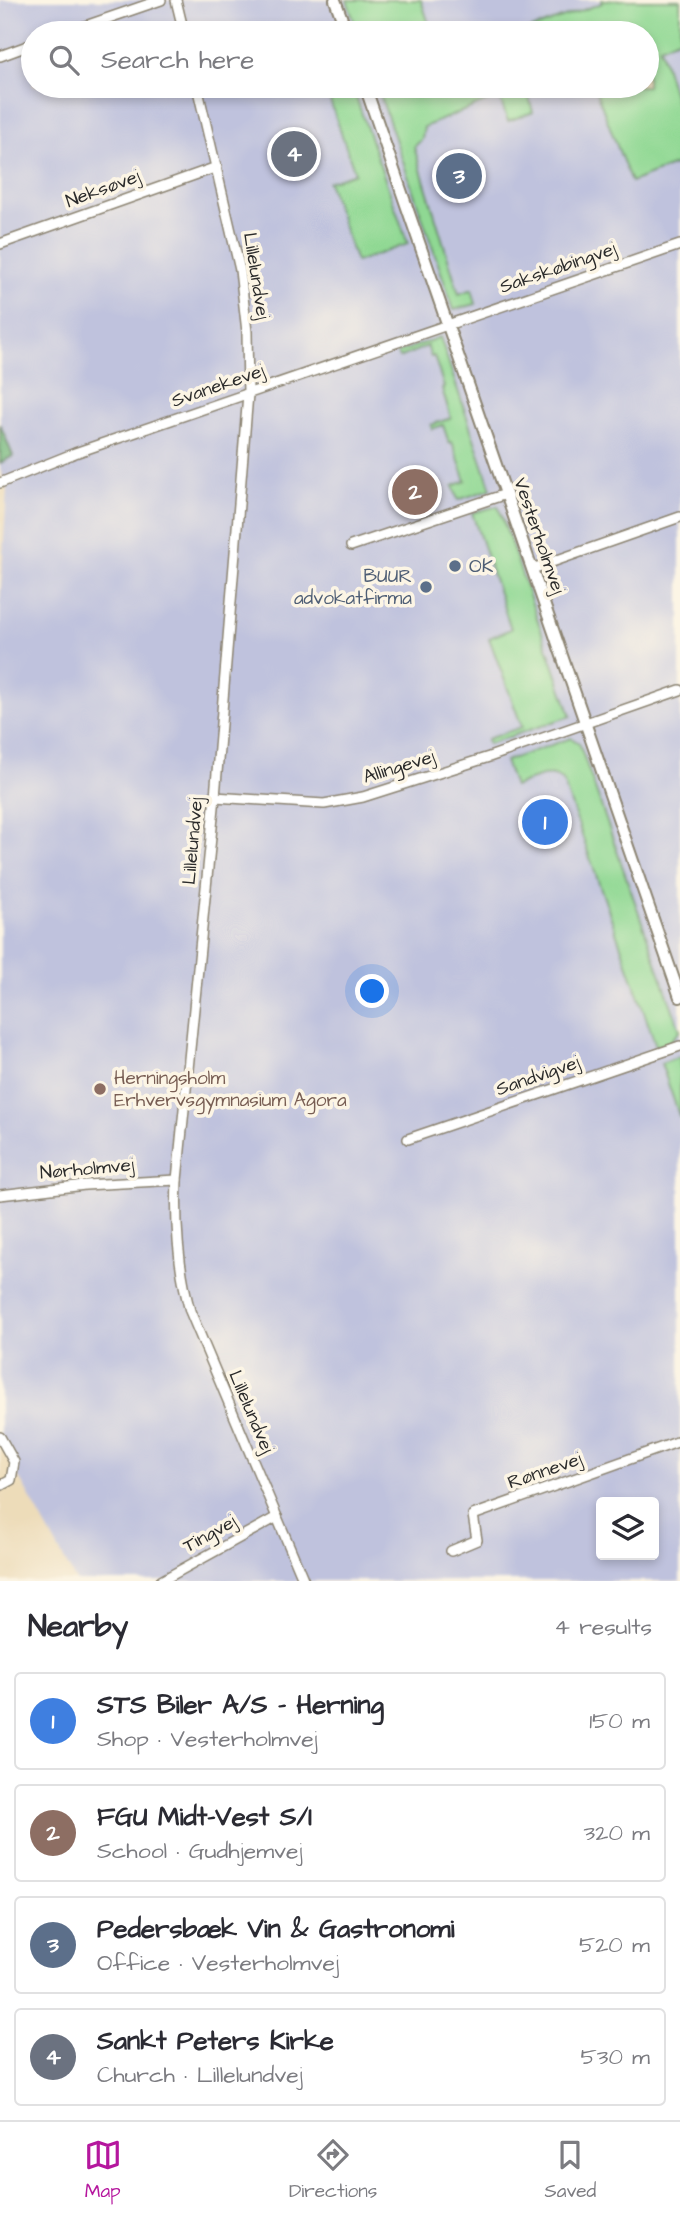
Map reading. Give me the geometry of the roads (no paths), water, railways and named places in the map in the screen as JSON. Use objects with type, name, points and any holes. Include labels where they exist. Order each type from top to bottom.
[{"type":"street","points":[[100,21],[161,0]]},
{"type":"street","points":[[176,0],[181,21]]},
{"type":"street","points":[[335,0],[343,21]]},
{"type":"street","points":[[0,56],[21,48]]},
{"type":"street","name":"Lillelundvej","points":[[200,98],[240,270],[247,332],[248,394],[215,797],[177,1180],[175,1235],[183,1287],[190,1311],[304,1581]]},
{"type":"street","name":"Vesterholmvej","points":[[369,98],[680,997]]},
{"type":"street","name":"Neksøvej","points":[[0,244],[217,167]]},
{"type":"street","name":"Sakskøbingvej","points":[[448,325],[680,245]]},
{"type":"street","name":"Svanekevej","points":[[0,483],[75,453],[448,325]]},
{"type":"street","points":[[351,546],[506,494]]},
{"type":"street","points":[[532,569],[680,517]]},
{"type":"street","name":"Allingevej","points":[[215,797],[324,804],[363,797],[489,757],[680,690]]},
{"type":"street","name":"Sandvigvej","points":[[408,1139],[680,1046]]},
{"type":"street","name":"Nørholmvej","points":[[0,1195],[85,1185],[177,1180]]},
{"type":"street","points":[[0,1437],[14,1462],[11,1480],[0,1486]]},
{"type":"street","name":"Rønnevej","points":[[451,1551],[477,1540],[473,1515],[680,1441]]},
{"type":"street","name":"Tingvej","points":[[161,1581],[276,1517]]},
{"type":"place","name":"Sankt Peters Kirke","points":[[294,154]]},
{"type":"place","name":"Pedersbæk Vin & Gastronomi","points":[[459,176]]},
{"type":"place","name":"FGU Midt-Vest S/I","points":[[415,492]]},
{"type":"place","name":"OK","points":[[455,566]]},
{"type":"place","name":"BUUR advokatfirma","points":[[426,587]]},
{"type":"place","name":"STS Biler A/S - Herning","points":[[545,822]]},
{"type":"place","name":"Herningsholm Erhvervsgymnasium Agora","points":[[100,1089]]}]
